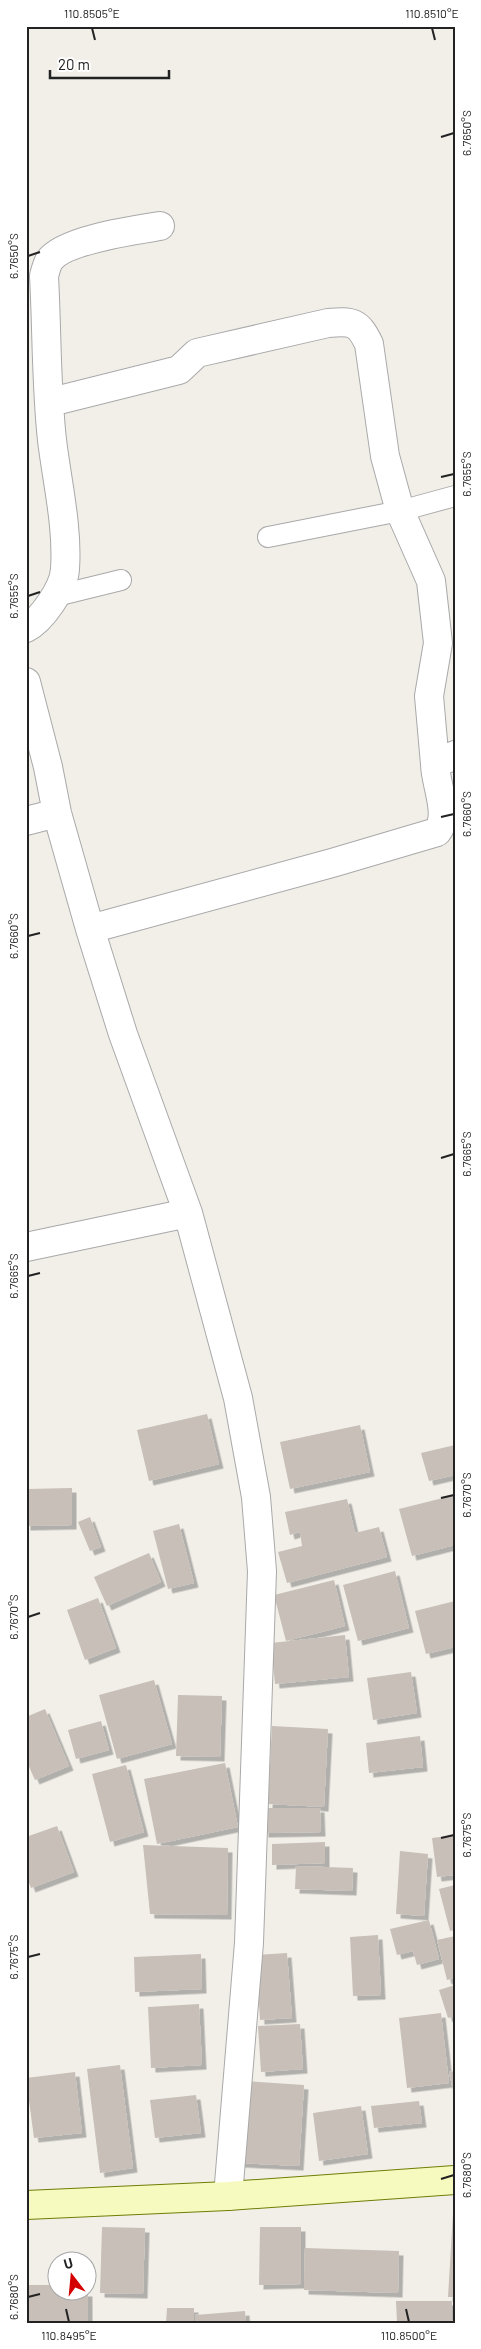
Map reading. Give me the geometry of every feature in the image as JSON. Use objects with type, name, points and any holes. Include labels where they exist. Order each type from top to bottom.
[{"type":"street","points":[[26,628],[33,625],[56,596],[65,571],[62,509],[52,438],[44,276],[50,261],[60,252],[87,241],[160,226]]},
{"type":"street","points":[[51,402],[179,370],[196,353],[328,323],[349,321],[362,329],[369,344],[385,456],[400,511],[431,581],[438,643],[429,696],[445,759],[435,776],[444,817],[442,826],[446,836],[332,863],[90,929]]},
{"type":"street","points":[[26,682],[46,758],[57,813],[90,929],[123,1034],[188,1213],[238,1398],[256,1497],[262,1571],[249,1943],[228,2196]]},
{"type":"street","points":[[26,821],[57,813]]},
{"type":"street","points":[[26,1247],[188,1213]]},
{"type":"street","points":[[26,2205],[228,2196],[455,2180]]},
{"type":"lane","points":[[268,537],[400,511],[455,496]]},
{"type":"lane","points":[[56,596],[122,580]]},
{"type":"building","points":[[207,1414],[219,1464],[149,1481],[137,1430]]},
{"type":"building","points":[[360,1425],[370,1472],[290,1489],[280,1442]]},
{"type":"building","points":[[455,1445],[455,1475],[429,1481],[421,1453]]},
{"type":"building","points":[[72,1488],[72,1525],[26,1526],[26,1489]]},
{"type":"building","points":[[455,1495],[455,1545],[412,1556],[399,1509]]},
{"type":"building","points":[[347,1499],[355,1533],[379,1527],[387,1557],[287,1583],[278,1552],[302,1546],[300,1532],[290,1535],[285,1512]]},
{"type":"building","points":[[90,1517],[101,1547],[90,1551],[78,1522]]},
{"type":"building","points":[[179,1524],[194,1583],[168,1589],[153,1531]]},
{"type":"building","points":[[149,1553],[161,1582],[107,1606],[94,1577]]},
{"type":"building","points":[[395,1571],[409,1628],[358,1641],[343,1585]]},
{"type":"building","points":[[334,1580],[345,1626],[286,1641],[274,1595]]},
{"type":"building","points":[[98,1598],[116,1648],[85,1660],[67,1610]]},
{"type":"building","points":[[455,1601],[455,1647],[426,1654],[415,1611]]},
{"type":"building","points":[[345,1635],[349,1677],[275,1684],[271,1643]]},
{"type":"building","points":[[411,1672],[417,1713],[373,1720],[367,1678]]},
{"type":"building","points":[[154,1680],[172,1744],[117,1759],[99,1695]]},
{"type":"building","points":[[178,1695],[222,1696],[220,1757],[176,1756]]},
{"type":"building","points":[[45,1709],[69,1766],[35,1780],[26,1760],[26,1717]]},
{"type":"building","points":[[101,1721],[109,1750],[76,1759],[68,1730]]},
{"type":"building","points":[[272,1726],[328,1729],[324,1807],[268,1804]]},
{"type":"building","points":[[420,1736],[423,1767],[369,1773],[366,1743]]},
{"type":"building","points":[[225,1763],[238,1827],[157,1844],[144,1779]]},
{"type":"building","points":[[126,1765],[144,1832],[110,1842],[92,1774]]},
{"type":"building","points":[[263,1808],[320,1808],[321,1832],[264,1833]]},
{"type":"building","points":[[57,1826],[74,1872],[31,1888],[26,1875],[26,1837]]},
{"type":"building","points":[[455,1835],[455,1875],[437,1877],[432,1838]]},
{"type":"building","points":[[325,1842],[325,1863],[272,1865],[272,1844]]},
{"type":"building","points":[[143,1845],[228,1848],[227,1915],[150,1914]]},
{"type":"building","points":[[400,1851],[428,1854],[424,1916],[396,1914]]},
{"type":"building","points":[[296,1866],[353,1868],[352,1891],[295,1889]]},
{"type":"building","points":[[455,1885],[455,1930],[450,1931],[439,1889]]},
{"type":"building","points":[[429,1920],[439,1959],[417,1965],[413,1951],[397,1955],[390,1929]]},
{"type":"building","points":[[378,1935],[381,1995],[353,1996],[350,1937]]},
{"type":"building","points":[[455,1936],[455,1978],[447,1980],[437,1940]]},
{"type":"building","points":[[287,1953],[292,2018],[260,2020],[256,1955]]},
{"type":"building","points":[[201,1954],[202,1989],[135,1992],[134,1957]]},
{"type":"building","points":[[455,1985],[455,2016],[448,2018],[439,1990]]},
{"type":"building","points":[[199,2004],[202,2065],[151,2068],[148,2007]]},
{"type":"building","points":[[441,2013],[449,2083],[407,2088],[399,2018]]},
{"type":"building","points":[[300,2024],[303,2069],[261,2072],[258,2026]]},
{"type":"building","points":[[120,2065],[133,2168],[100,2173],[87,2069]]},
{"type":"building","points":[[455,2071],[455,2095],[454,2095],[449,2072]]},
{"type":"building","points":[[75,2072],[82,2133],[34,2138],[26,2078]]},
{"type":"building","points":[[244,2081],[304,2085],[299,2166],[239,2163]]},
{"type":"building","points":[[196,2095],[201,2133],[155,2138],[150,2100]]},
{"type":"building","points":[[419,2101],[422,2123],[374,2128],[371,2106]]},
{"type":"building","points":[[361,2106],[368,2154],[319,2161],[313,2113]]},
{"type":"building","points":[[453,2213],[455,2213],[455,2297],[448,2297]]},
{"type":"building","points":[[102,2227],[145,2228],[143,2294],[100,2293]]},
{"type":"building","points":[[260,2227],[301,2227],[301,2284],[259,2285]]},
{"type":"building","points":[[305,2248],[399,2251],[398,2293],[304,2290]]},
{"type":"building","points":[[26,2285],[48,2285],[48,2302],[88,2302],[88,2323],[26,2323]]},
{"type":"building","points":[[396,2301],[452,2301],[452,2320],[455,2320],[455,2323],[397,2323]]},
{"type":"building","points":[[167,2308],[194,2308],[194,2323],[166,2323]]},
{"type":"building","points":[[245,2311],[246,2323],[195,2323],[195,2315]]}]
